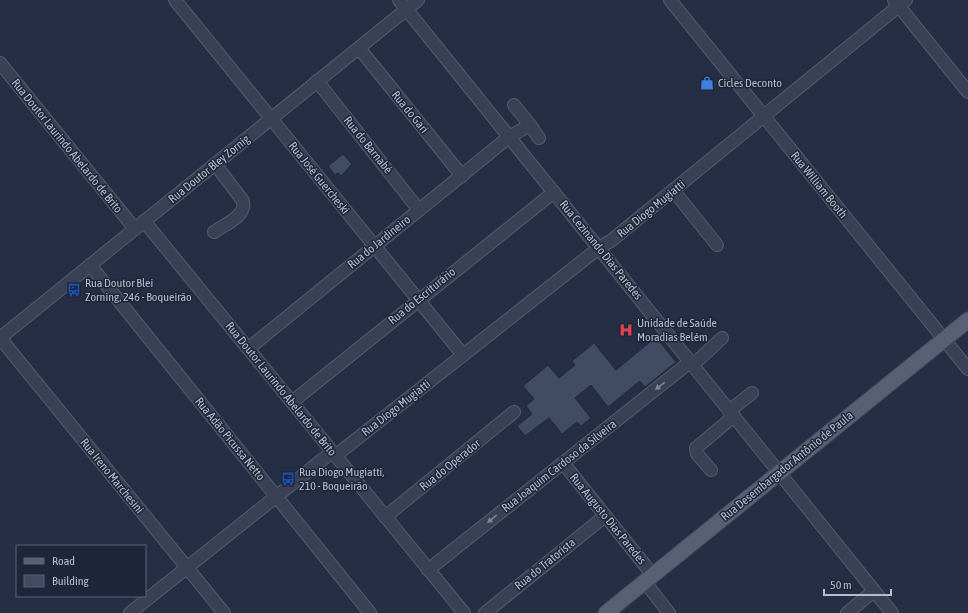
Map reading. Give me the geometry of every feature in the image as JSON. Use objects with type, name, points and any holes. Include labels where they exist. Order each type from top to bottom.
[{"type":"main road","name":"Rua Desembargador Antônio de Paula","points":[[606,613],[968,320]]},
{"type":"street","name":"Rua José Guercheski","points":[[176,0],[463,355]]},
{"type":"street","name":"Rua Doutor Bley Zornig","points":[[0,338],[144,220],[359,48],[403,4],[418,0]]},
{"type":"street","name":"Rua William Booth","points":[[670,0],[968,369]]},
{"type":"street","name":"Rua Diogo Mugiatti","points":[[130,613],[276,496],[334,454],[599,248],[612,240],[764,116],[899,2]]},
{"type":"street","points":[[899,2],[968,92]]},
{"type":"street","name":"Rua Cezinando Dias Paredes","points":[[403,4],[892,613]]},
{"type":"street","name":"Rua do Gari","points":[[359,48],[462,176]]},
{"type":"street","name":"Rua Doutor Laurindo Abelardo de Brito","points":[[0,63],[135,228]]},
{"type":"street","name":"Rua do Barnabé","points":[[317,81],[420,210]]},
{"type":"street","points":[[514,105],[539,138]]},
{"type":"street","name":"Rua do Jardineiro","points":[[249,348],[509,137],[530,125]]},
{"type":"street","points":[[214,232],[241,213],[244,206],[243,201],[215,164]]},
{"type":"street","points":[[673,190],[717,245]]},
{"type":"street","name":"Rua do Escriturário","points":[[292,402],[554,192]]},
{"type":"street","name":"Rua Doutor Laurindo Abelardo de Brito","points":[[144,220],[464,613]]},
{"type":"street","name":"Rua Adão Picussa Netto","points":[[90,265],[370,613]]},
{"type":"street","name":"Rua Ireno Marchesini","points":[[0,338],[224,613]]},
{"type":"street","name":"Rua Joaquim Cardoso da Silveira","points":[[428,570],[722,338]]},
{"type":"street","points":[[711,470],[697,454],[696,448],[752,393]]},
{"type":"street","name":"Rua do Operador","points":[[385,517],[514,412]]},
{"type":"street","name":"Rua Augusto Dias Paredes","points":[[563,463],[605,516],[648,578],[669,613]]},
{"type":"street","name":"Rua do Tratorista","points":[[485,613],[605,516]]},
{"type":"street","points":[[847,613],[874,591]]},
{"type":"building","points":[[343,154],[352,164],[341,176],[338,173],[335,175],[328,166]]},
{"type":"building","points":[[656,337],[676,362],[645,387],[640,381],[608,407],[591,385],[575,398],[591,418],[581,426],[577,422],[562,434],[549,418],[525,436],[517,426],[532,414],[526,406],[534,399],[523,386],[548,365],[559,378],[575,365],[572,361],[594,343],[616,370]]},
{"type":"place","name":"Cicles Deconto","points":[[707,83]]},
{"type":"place","name":"Rua Doutor Blei Zorning, 246 - Boqueirão","points":[[74,290]]},
{"type":"place","name":"Unidade de Saúde Moradias Belém","points":[[626,330]]},
{"type":"place","name":"Rua Diogo Mugiatti, 210 - Boqueirão","points":[[288,479]]}]
